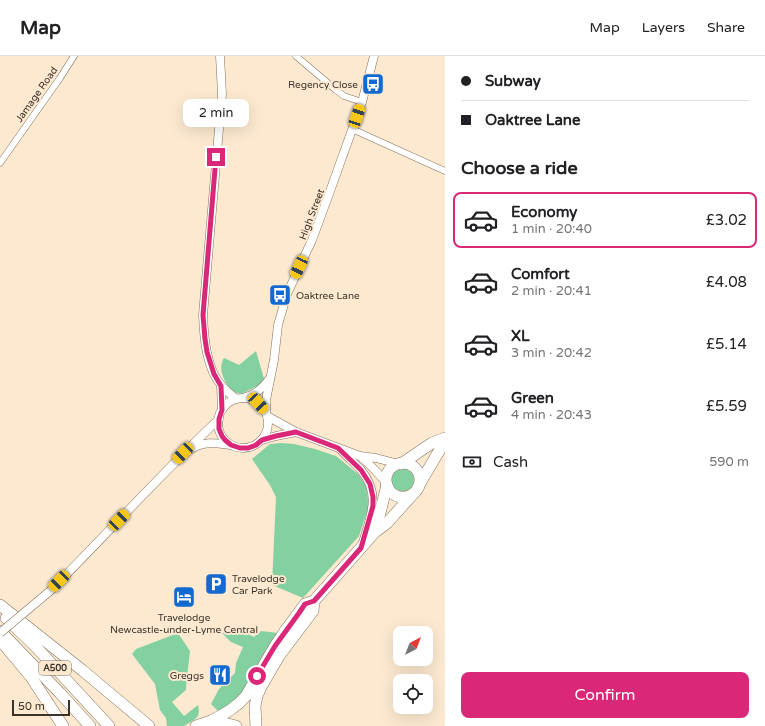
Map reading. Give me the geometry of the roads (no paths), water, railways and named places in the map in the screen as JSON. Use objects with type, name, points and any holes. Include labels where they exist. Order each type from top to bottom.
[{"type":"highway","points":[[374,533],[387,484],[386,480],[392,467],[400,464],[432,443],[445,440]]},
{"type":"highway","points":[[196,726],[227,713],[240,703],[246,696],[285,630],[305,604],[314,601],[374,533],[387,523],[416,489],[445,440]]},
{"type":"highway","points":[[387,484],[392,493],[400,497],[409,496],[416,489],[420,479],[416,470],[411,465],[400,464]]},
{"type":"highway","points":[[256,726],[255,706],[261,687],[279,656],[313,611],[314,601]]},
{"type":"highway","points":[[0,605],[82,670],[149,726]]},
{"type":"highway","name":"A500","points":[[0,612],[36,647],[109,726]]},
{"type":"highway","name":"A500","points":[[0,632],[90,726]]},
{"type":"highway","points":[[0,640],[31,677],[63,726]]},
{"type":"highway","points":[[211,721],[236,726]]},
{"type":"street","name":"Jamage Road","points":[[0,163],[74,56]]},
{"type":"street","points":[[220,56],[222,94],[203,315],[207,352],[214,374],[221,386],[239,399],[251,400],[258,403],[266,414],[296,432],[360,456],[400,464]]},
{"type":"street","points":[[296,56],[344,96],[362,102]]},
{"type":"street","name":"High Street","points":[[266,414],[266,400],[274,360],[278,325],[287,294],[312,240],[329,194],[362,102],[374,56]]},
{"type":"street","points":[[352,129],[443,170],[445,162]]},
{"type":"street","points":[[222,410],[230,402],[254,394],[264,386],[270,378]]},
{"type":"street","points":[[221,386],[222,410],[219,419],[219,429],[222,436],[231,445]]},
{"type":"street","points":[[183,453],[199,444],[212,443],[231,445],[240,448],[248,448],[256,445],[262,440],[267,431],[268,423],[266,414]]},
{"type":"street","points":[[0,632],[50,591],[183,453],[219,419]]},
{"type":"street","points":[[262,440],[296,432]]},
{"type":"street","points":[[338,448],[361,470],[370,484],[373,497],[373,506],[361,548]]},
{"type":"street","points":[[360,456],[387,484]]},
{"type":"place","name":"Regency Close","points":[[373,84]]},
{"type":"place","name":"Oaktree Lane","points":[[280,295]]},
{"type":"place","name":"Travelodge Car Park","points":[[216,584]]},
{"type":"place","name":"Travelodge Newcastle-under-Lyme Central","points":[[184,597]]},
{"type":"place","name":"Greggs","points":[[220,675]]}]
